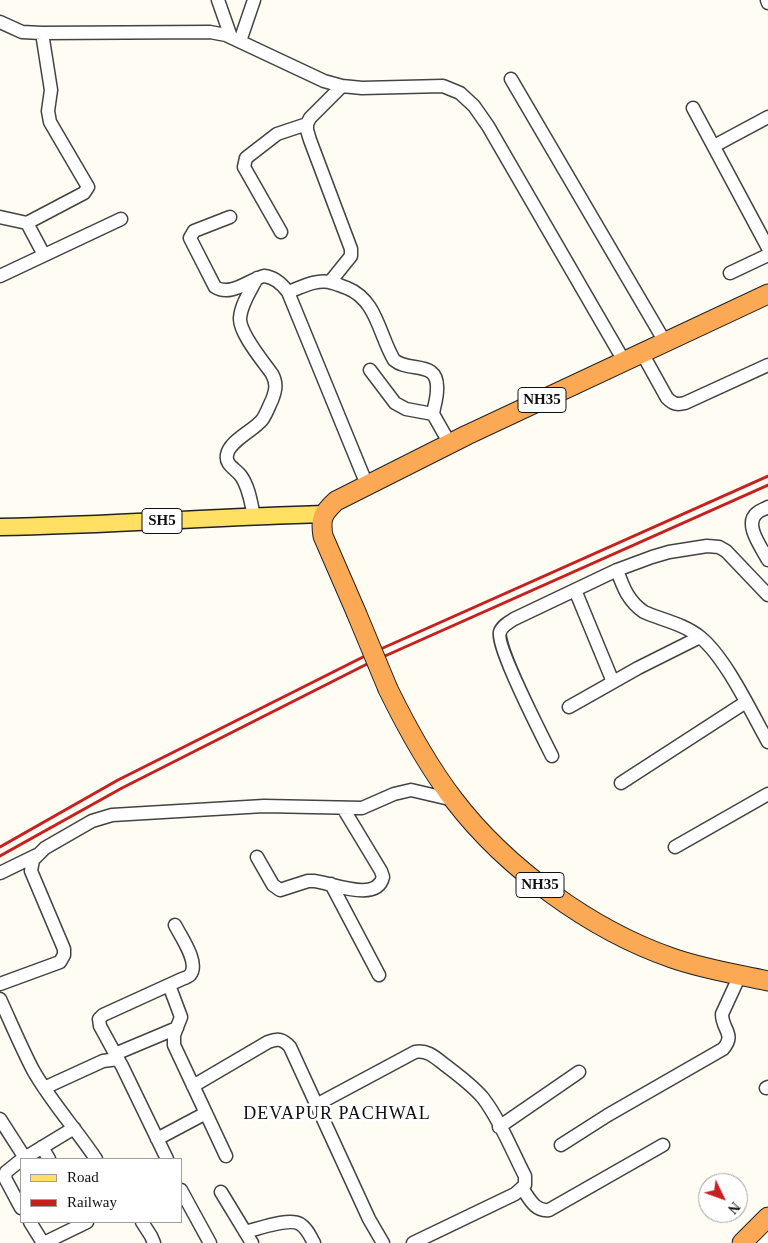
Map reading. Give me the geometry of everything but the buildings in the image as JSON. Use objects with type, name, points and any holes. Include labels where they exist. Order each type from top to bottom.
[{"type":"highway","name":"NH35","points":[[768,294],[450,444],[336,501],[323,514],[321,525],[323,536],[388,689],[410,733],[454,800],[505,854],[534,880],[572,908],[613,933],[672,958],[768,981]]},
{"type":"highway","points":[[742,1243],[768,1217]]},
{"type":"main road","name":"SH5","points":[[0,527],[323,514]]},
{"type":"street","points":[[218,0],[236,39]]},
{"type":"street","points":[[236,39],[254,0]]},
{"type":"street","points":[[0,22],[22,32],[42,33],[210,32],[236,39],[324,81],[342,86],[362,88],[444,86],[460,93],[474,106],[488,126],[624,362]]},
{"type":"street","points":[[0,217],[27,223],[84,193],[88,187],[50,122],[48,111],[51,90],[42,33]]},
{"type":"street","points":[[511,79],[665,342]]},
{"type":"street","points":[[330,282],[348,261],[351,256],[351,249],[310,140],[307,124],[310,118],[342,86]]},
{"type":"street","points":[[693,108],[768,248]]},
{"type":"street","points":[[714,146],[768,117]]},
{"type":"street","points":[[281,232],[244,166],[244,162],[246,158],[277,134],[307,124]]},
{"type":"street","points":[[230,217],[194,231],[190,238],[215,287],[222,291],[228,291],[257,278],[270,277],[277,280],[288,292],[367,485]]},
{"type":"street","points":[[0,276],[121,219]]},
{"type":"street","points":[[27,223],[44,255]]},
{"type":"street","points":[[730,273],[768,255]]},
{"type":"street","points":[[254,516],[245,483],[226,458],[231,446],[256,426],[264,416],[276,387],[276,381],[245,334],[240,319],[257,278]]},
{"type":"street","points":[[288,292],[323,282],[330,282],[355,292],[367,302],[394,360],[399,364],[422,367],[436,377],[437,392],[433,414],[450,444]]},
{"type":"street","points":[[642,353],[668,398],[672,403],[678,405],[768,366]]},
{"type":"street","points":[[370,370],[395,403],[406,409],[433,414]]},
{"type":"street","points":[[768,507],[756,514],[752,522],[753,531],[768,560]]},
{"type":"street","points":[[552,756],[499,639],[500,632],[504,626],[514,619],[617,570],[669,552],[714,545],[726,551],[768,595]]},
{"type":"street","points":[[617,570],[625,591],[638,608],[652,616],[681,626],[700,637],[716,654],[768,742]]},
{"type":"street","points":[[575,590],[613,682]]},
{"type":"street","points":[[569,707],[700,637]]},
{"type":"street","points":[[621,783],[746,702]]},
{"type":"street","points":[[0,873],[36,855],[80,828],[112,815],[264,806],[367,807],[394,794],[411,790],[454,800]]},
{"type":"street","points":[[675,847],[768,794]]},
{"type":"street","points":[[257,857],[273,885],[280,890],[308,881],[366,891],[379,886],[383,877],[381,871],[343,808]]},
{"type":"street","points":[[0,984],[54,965],[60,962],[64,955],[60,938],[31,872],[31,866],[36,855]]},
{"type":"street","points":[[331,884],[379,975]]},
{"type":"street","points":[[166,1158],[122,1066],[100,1026],[99,1019],[103,1015],[169,986],[190,974],[193,968],[192,960],[175,925]]},
{"type":"street","points":[[561,1145],[608,1115],[723,1049],[730,1037],[722,1014],[740,975]]},
{"type":"street","points":[[169,986],[182,1017],[174,1035],[174,1045],[226,1156]]},
{"type":"street","points":[[1,1004],[33,1070],[44,1088],[95,1158]]},
{"type":"street","points":[[44,1088],[177,1028]]},
{"type":"street","points":[[194,1086],[268,1042],[276,1039],[285,1041],[290,1047],[369,1219],[383,1243]]},
{"type":"street","points":[[316,1105],[421,1050],[433,1056],[473,1088],[490,1109],[525,1176],[525,1185],[515,1194],[412,1243]]},
{"type":"street","points":[[500,1127],[579,1072]]},
{"type":"street","points":[[157,1139],[206,1113]]},
{"type":"street","points":[[0,1118],[22,1158]]},
{"type":"street","points":[[25,1158],[74,1128]]},
{"type":"street","points":[[522,1188],[538,1208],[549,1210],[662,1145]]},
{"type":"street","points":[[42,1147],[48,1158]]},
{"type":"street","points":[[20,1161],[6,1172],[5,1178],[20,1206]]},
{"type":"street","points":[[182,1192],[210,1243]]},
{"type":"street","points":[[221,1192],[249,1237],[282,1222],[296,1222],[306,1229],[314,1243]]},
{"type":"street","points":[[31,1223],[43,1243],[84,1223]]},
{"type":"street","points":[[143,1223],[152,1236],[154,1243]]},
{"type":"railway","points":[[0,847],[118,780],[365,656],[768,476]]},
{"type":"railway","points":[[0,856],[122,788],[367,664],[768,485]]},
{"type":"district","name":"DEVAPUR PACHWAL","points":[[337,1114]]}]
